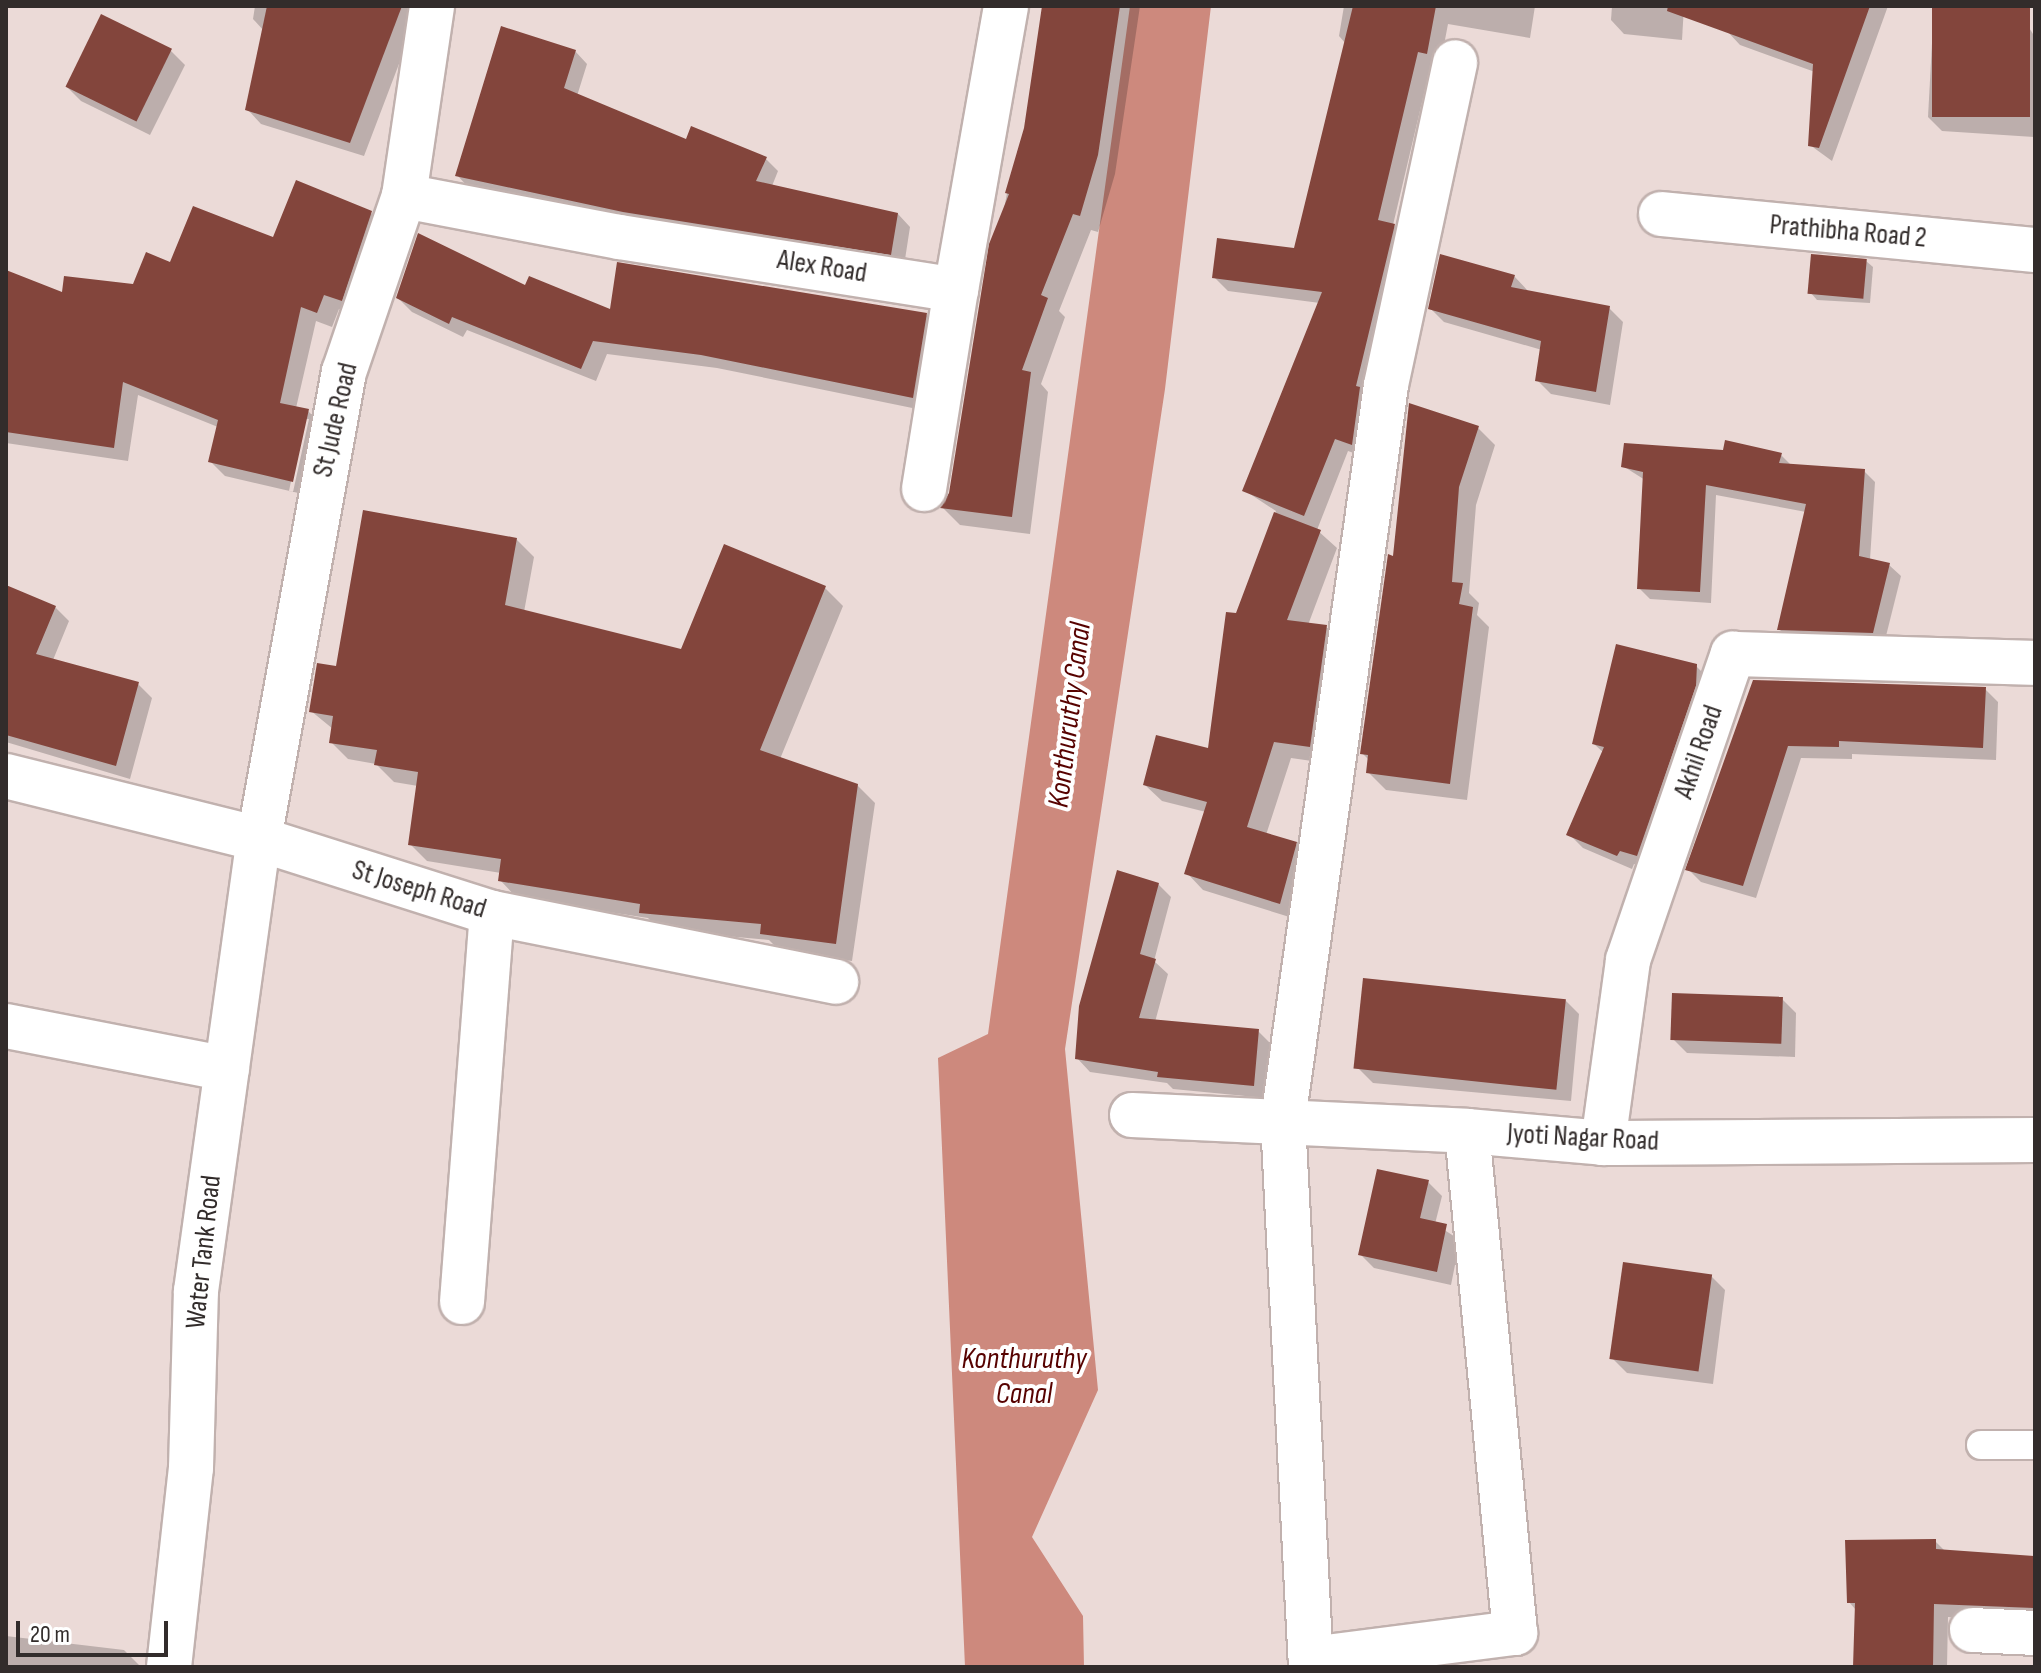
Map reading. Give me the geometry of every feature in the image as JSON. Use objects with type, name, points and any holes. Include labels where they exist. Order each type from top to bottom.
[{"type":"street","name":"St Jude Road","points":[[259,839],[344,372],[404,196],[432,6]]},
{"type":"street","points":[[924,489],[1006,6]]},
{"type":"street","points":[[1455,62],[1386,385],[1283,1120],[1311,1663],[1515,1633],[1467,1131]]},
{"type":"street","name":"Alex Road","points":[[404,196],[619,237],[956,290]]},
{"type":"street","name":"Prathibha Road 2","points":[[1661,214],[2035,250]]},
{"type":"street","name":"Akhil Road","points":[[1603,1143],[1628,960],[1733,654],[2035,663]]},
{"type":"street","name":"St Joseph Road","points":[[6,776],[259,839],[492,913],[836,982]]},
{"type":"street","name":"Water Tank Road","points":[[169,1667],[191,1468],[196,1291],[259,839]]},
{"type":"street","points":[[462,1302],[492,913]]},
{"type":"street","points":[[6,1026],[227,1069]]},
{"type":"street","name":"Jyoti Nagar Road","points":[[1132,1115],[1283,1120],[1603,1143],[2035,1140]]},
{"type":"street","points":[[1972,1630],[2035,1633]]},
{"type":"lane","points":[[1981,1445],[2035,1445]]},
{"type":"water","name":"Konthuruthy Canal","points":[[1130,6],[1211,6],[1165,389],[1065,1049],[1098,1390],[1032,1537],[1083,1616],[1084,1667],[965,1667],[938,1058],[988,1034]]},
{"type":"building","points":[[267,6],[402,6],[350,143],[245,110]]},
{"type":"building","points":[[1042,6],[1120,6],[1098,155],[1080,216],[1073,214],[1041,295],[1048,298],[1022,370],[1031,372],[1012,517],[940,508],[949,493],[989,244],[1009,194],[1005,193],[1024,128]]},
{"type":"building","points":[[1353,6],[1436,6],[1427,54],[1418,52],[1378,220],[1395,224],[1356,386],[1360,387],[1352,445],[1335,439],[1304,516],[1242,491],[1322,292],[1212,278],[1217,238],[1294,248]]},
{"type":"building","points":[[1668,6],[1870,6],[1819,148],[1808,146],[1813,64],[1667,11]]},
{"type":"building","points":[[1932,6],[2030,6],[2030,117],[1932,117]]},
{"type":"building","points":[[101,14],[172,49],[136,121],[65,87]]},
{"type":"building","points":[[501,26],[576,50],[564,88],[686,139],[691,126],[767,157],[756,181],[898,213],[891,255],[623,212],[455,176]]},
{"type":"building","points":[[296,180],[372,211],[342,301],[324,295],[317,313],[301,307],[280,403],[309,409],[293,482],[208,462],[218,420],[123,382],[114,448],[6,432],[6,270],[62,292],[64,276],[133,284],[146,252],[170,262],[193,206],[273,237]]},
{"type":"building","points":[[418,233],[525,285],[529,276],[610,309],[617,262],[927,313],[913,398],[701,355],[593,341],[581,369],[452,317],[449,324],[396,298]]},
{"type":"building","points":[[1440,254],[1515,275],[1511,287],[1610,306],[1596,392],[1535,381],[1541,341],[1428,309]]},
{"type":"building","points":[[1811,254],[1867,259],[1863,299],[1808,294]]},
{"type":"building","points":[[1409,403],[1479,426],[1459,487],[1452,582],[1463,583],[1459,604],[1473,607],[1450,784],[1366,773],[1368,755],[1360,754],[1388,554],[1393,556]]},
{"type":"building","points":[[1725,440],[1782,453],[1779,463],[1865,469],[1859,556],[1890,563],[1873,633],[1777,630],[1806,504],[1706,485],[1700,592],[1637,589],[1643,472],[1621,467],[1624,443],[1723,450]]},
{"type":"building","points":[[363,510],[517,538],[505,605],[681,649],[724,544],[826,586],[760,750],[858,784],[836,944],[760,934],[761,924],[639,913],[640,904],[498,881],[501,859],[408,845],[418,772],[374,765],[377,750],[329,743],[333,716],[309,712],[317,663],[336,666]]},
{"type":"building","points":[[1274,512],[1321,530],[1287,620],[1327,625],[1310,747],[1274,742],[1247,827],[1297,842],[1280,904],[1184,874],[1207,802],[1143,785],[1156,735],[1208,748],[1226,612],[1236,613]]},
{"type":"building","points":[[6,585],[56,606],[36,654],[139,682],[116,766],[6,735]]},
{"type":"building","points":[[1616,644],[1697,664],[1696,686],[1637,856],[1620,851],[1617,856],[1566,835],[1604,747],[1592,744]]},
{"type":"building","points":[[1753,680],[1986,687],[1983,748],[1839,741],[1839,747],[1788,746],[1743,886],[1685,870]]},
{"type":"building","points":[[1117,870],[1159,883],[1140,954],[1156,959],[1139,1018],[1259,1029],[1254,1086],[1157,1077],[1158,1072],[1075,1059],[1079,1006]]},
{"type":"building","points":[[1363,978],[1566,999],[1556,1090],[1353,1069]]},
{"type":"building","points":[[1672,993],[1783,997],[1781,1044],[1670,1040]]},
{"type":"building","points":[[1377,1169],[1429,1180],[1420,1218],[1447,1224],[1437,1272],[1358,1255]]},
{"type":"building","points":[[1623,1262],[1712,1275],[1698,1372],[1609,1359]]},
{"type":"building","points":[[1936,1539],[1936,1549],[2035,1556],[2035,1608],[1934,1604],[1933,1667],[1853,1667],[1855,1603],[1847,1603],[1845,1540]]}]
